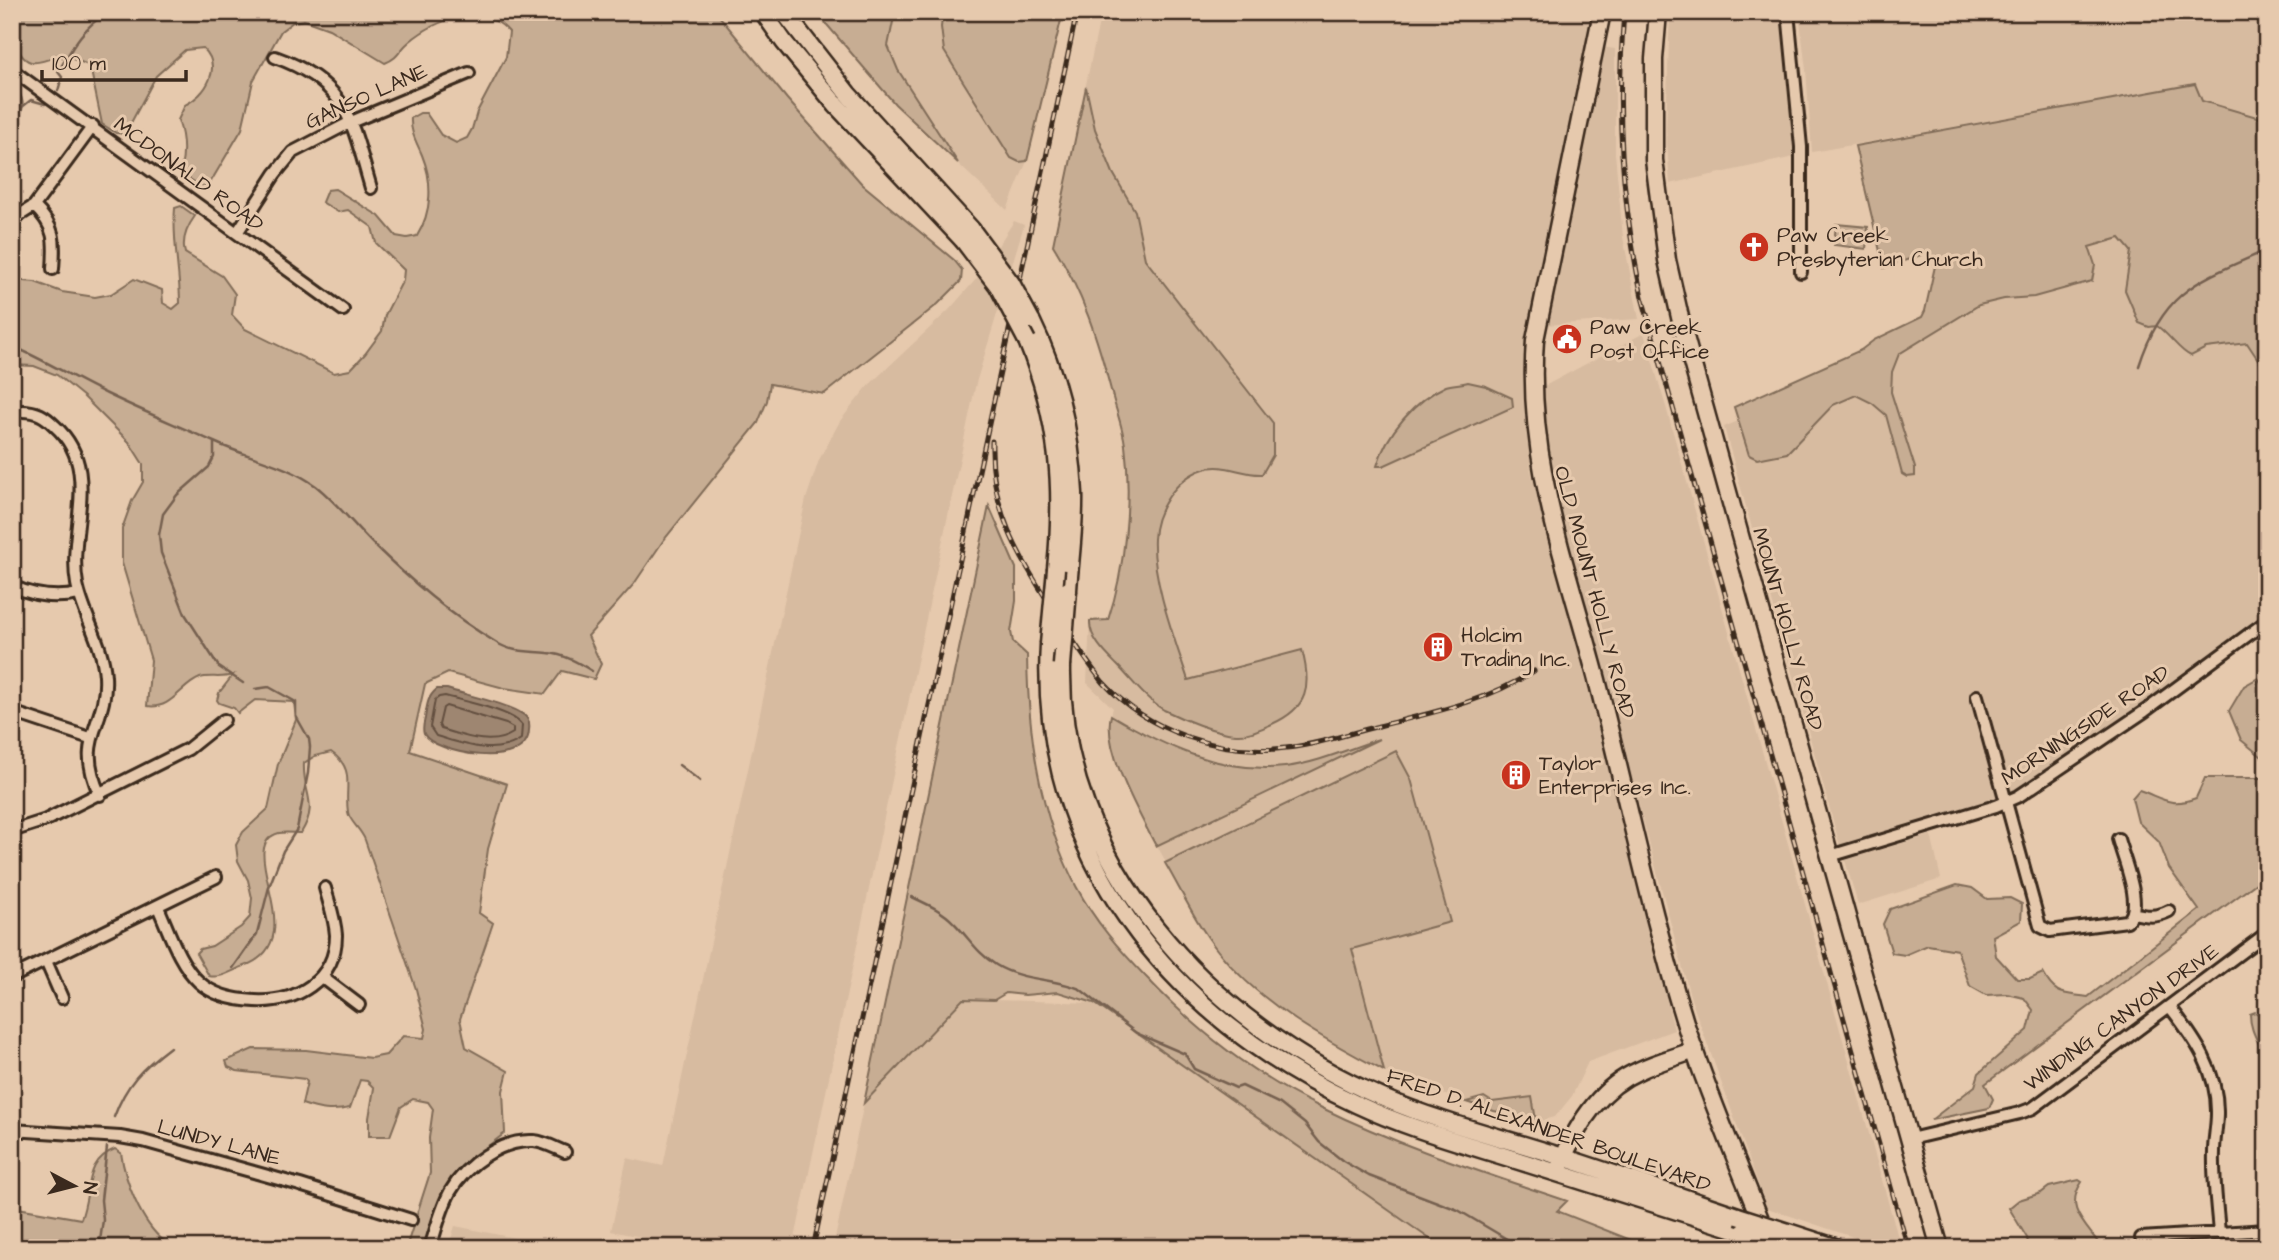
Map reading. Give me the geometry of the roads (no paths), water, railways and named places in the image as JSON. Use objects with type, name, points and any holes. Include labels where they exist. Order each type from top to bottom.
[{"type":"main road","name":"FRED D. ALEXANDER BOULEVARD","points":[[763,12],[836,105],[967,235],[1027,341],[1048,401],[1058,455],[1061,506],[1049,644],[1049,698],[1057,760],[1076,824],[1110,894],[1151,951],[1209,1008],[1262,1049],[1334,1093],[1408,1125],[1793,1248]]},
{"type":"main road","name":"FRED D. ALEXANDER BOULEVARD","points":[[784,12],[848,94],[1011,283],[1031,320],[1051,367],[1070,453],[1074,512],[1062,666],[1063,702],[1075,766],[1100,837],[1121,880],[1145,915],[1189,967],[1246,1016],[1295,1051],[1383,1098],[1838,1248]]},
{"type":"main road","name":"OLD MOUNT HOLLY ROAD","points":[[1602,12],[1535,340],[1532,379],[1535,421],[1545,489],[1597,681],[1665,952],[1695,1050],[1771,1248]]},
{"type":"main road","name":"MOUNT HOLLY ROAD","points":[[1658,12],[1654,59],[1654,160],[1667,260],[1686,340],[1940,1248]]},
{"type":"main road","points":[[1556,1173],[1584,1119],[1617,1083],[1639,1070],[1695,1050]]},
{"type":"street","points":[[1788,12],[1801,147],[1801,272]]},
{"type":"street","points":[[275,57],[300,66],[318,77],[336,97],[351,122],[371,188]]},
{"type":"street","name":"MCDONALD ROAD","points":[[12,70],[343,310]]},
{"type":"street","name":"GANSO LANE","points":[[237,233],[275,174],[293,152],[351,122],[469,74]]},
{"type":"street","points":[[12,220],[34,206],[93,127]]},
{"type":"street","points":[[34,206],[53,234],[53,270]]},
{"type":"street","points":[[22,411],[43,416],[58,428],[79,464],[82,494],[75,549],[79,594],[105,672],[101,707],[90,738],[89,762],[100,795]]},
{"type":"street","points":[[12,586],[36,595],[52,597],[79,594]]},
{"type":"street","name":"MORNINGSIDE ROAD","points":[[1830,856],[2006,802],[2145,710],[2267,621]]},
{"type":"street","points":[[1977,696],[2040,926],[2050,931],[2127,920],[2133,913],[2134,897],[2118,839]]},
{"type":"street","points":[[12,712],[90,738]]},
{"type":"street","points":[[12,831],[34,825],[100,795],[188,749],[225,720]]},
{"type":"street","points":[[12,977],[216,877]]},
{"type":"street","points":[[158,907],[191,974],[202,985],[220,995],[246,1000],[279,1000],[308,990],[321,977],[331,959],[336,937],[325,888]]},
{"type":"street","points":[[2133,913],[2160,916],[2169,911]]},
{"type":"street","name":"WINDING CANYON DRIVE","points":[[1910,1139],[2033,1108],[2267,933]]},
{"type":"street","points":[[47,961],[62,998]]},
{"type":"street","points":[[321,977],[359,1005]]},
{"type":"street","points":[[2170,1007],[2197,1042],[2215,1085],[2217,1114],[2214,1158],[2219,1233]]},
{"type":"street","name":"LUNDY LANE","points":[[12,1130],[143,1141],[300,1185],[411,1220]]},
{"type":"street","points":[[430,1248],[440,1213],[452,1189],[468,1169],[481,1159],[519,1142],[537,1141],[565,1152]]},
{"type":"street","points":[[2141,1238],[2267,1230]]},
{"type":"water","points":[[437,689],[447,689],[487,700],[524,715],[529,726],[525,743],[513,751],[498,755],[480,755],[461,752],[431,741],[424,734],[423,726],[428,702]]},
{"type":"waterway","points":[[58,91],[62,77],[58,72],[78,39],[107,12]]},
{"type":"waterway","points":[[12,115],[31,100],[45,104]]},
{"type":"waterway","points":[[2139,366],[2160,320],[2186,291],[2222,270],[2267,250]]},
{"type":"waterway","points":[[12,346],[134,406],[227,448],[279,466],[304,478],[331,500],[416,584],[480,632],[509,649],[560,655],[592,671]]},
{"type":"waterway","points":[[214,442],[214,457],[209,467],[177,495],[163,514],[159,535],[161,553],[185,614],[219,667],[243,683]]},
{"type":"waterway","points":[[233,968],[257,934],[269,887],[283,851],[297,829],[308,773],[309,739],[296,716],[296,702],[269,687],[255,689]]},
{"type":"waterway","points":[[679,765],[700,781]]},
{"type":"waterway","points":[[912,897],[945,915],[996,965],[1016,974],[1080,989],[1136,1033],[1185,1054],[1194,1069],[1236,1088],[1242,1086],[1280,1104],[1343,1161],[1369,1176],[1458,1210],[1522,1248]]},
{"type":"waterway","points":[[114,1117],[136,1078],[170,1047]]},
{"type":"waterway","points":[[99,1248],[107,1147]]},
{"type":"railway","points":[[813,1248],[1077,12]]},
{"type":"railway","points":[[1624,12],[1620,85],[1622,155],[1629,225],[1642,297],[1908,1248]]},
{"type":"railway","points":[[992,441],[996,488],[1008,529],[1039,588],[1076,646],[1103,682],[1121,700],[1141,715],[1187,737],[1211,744],[1261,750],[1322,742],[1459,705],[1497,691],[1534,671]]},
{"type":"place","name":"Paw Creek Presbyterian Church","points":[[1754,247]]},
{"type":"place","name":"Paw Creek Post Office","points":[[1567,339]]},
{"type":"place","name":"Holcim Trading Inc.","points":[[1438,647]]},
{"type":"place","name":"Taylor Enterprises Inc.","points":[[1516,775]]}]
